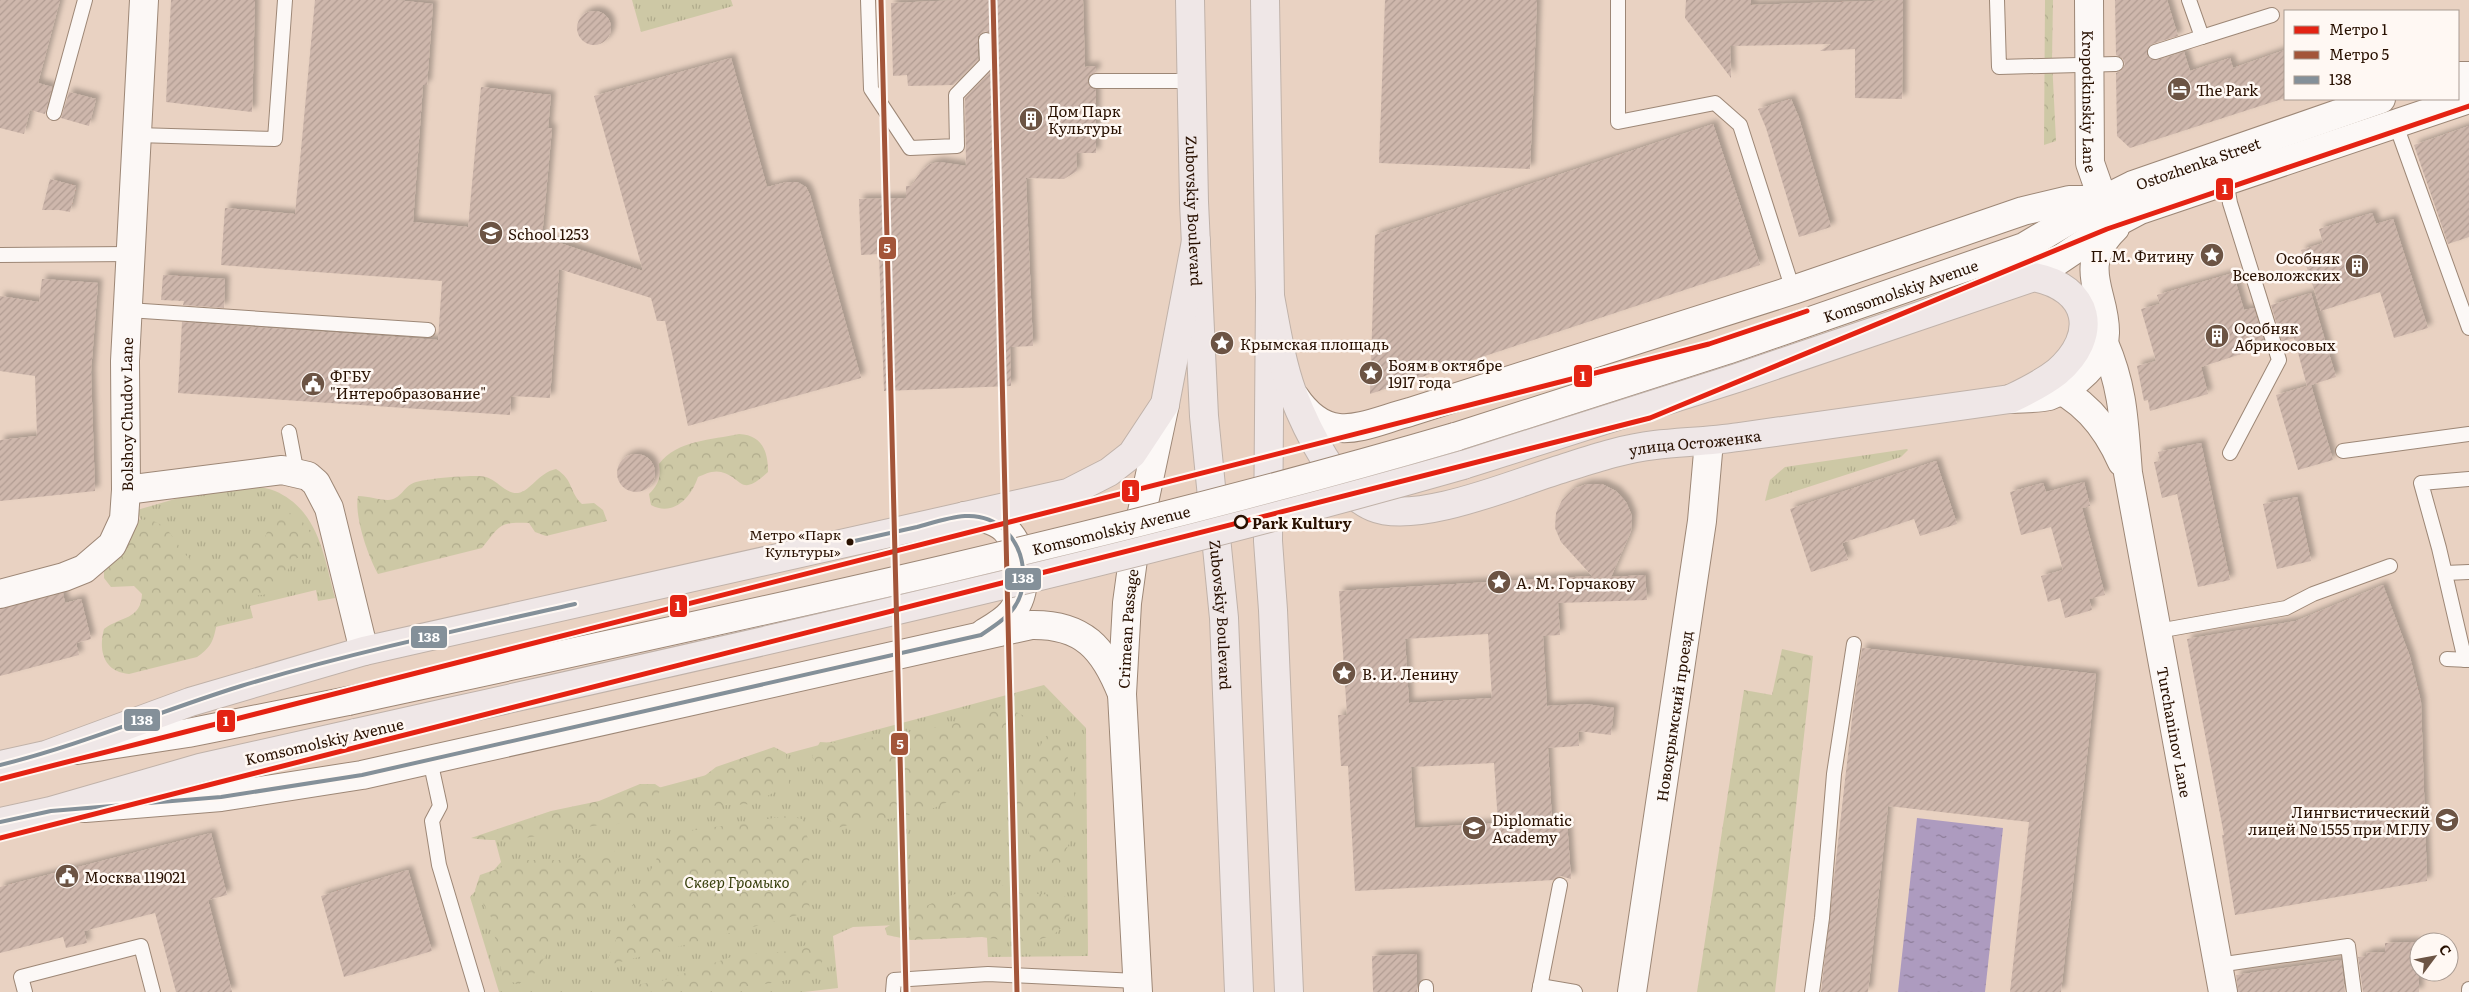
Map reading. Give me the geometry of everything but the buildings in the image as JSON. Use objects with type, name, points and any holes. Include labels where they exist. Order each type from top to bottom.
[{"type":"main road","name":"Bolshoy Chudov Lane","points":[[144,0],[128,310],[124,424],[126,490],[282,470],[308,476],[316,483],[329,508],[364,651]]},
{"type":"main road","name":"Zubovskiy Boulevard","points":[[1190,0],[1196,241],[1204,416],[1224,618],[1239,992]]},
{"type":"main road","points":[[1265,0],[1270,296],[1268,542],[1289,992]]},
{"type":"main road","name":"Kropotkinskiy Lane","points":[[2089,0],[2102,65],[2090,163],[2102,200]]},
{"type":"main road","name":"Ostozhenka Street","points":[[2034,277],[2128,215],[2226,180],[2396,125],[2463,101],[2469,96]]},
{"type":"main road","name":"Ostozhenka Street","points":[[2024,247],[2102,200],[2133,185],[2378,100]]},
{"type":"main road","points":[[1293,393],[1314,420],[1338,429],[1355,427],[1410,412],[1793,290],[2023,211],[2069,200],[2102,200]]},
{"type":"main road","points":[[2104,343],[2104,322],[2095,285],[2095,261],[2101,246],[2111,232],[2128,215]]},
{"type":"main road","name":"Crimean Passage","points":[[1138,986],[1122,694],[1127,603],[1135,545],[1166,404],[1196,241]]},
{"type":"main road","name":"Komsomolskiy Avenue","points":[[0,765],[46,755],[188,733],[348,701],[716,621],[1089,535],[1297,483],[1455,437],[1680,366],[2024,247]]},
{"type":"main road","name":"улица Остоженка","points":[[2034,277],[2051,280],[2068,290],[2080,305],[2085,321],[2081,341],[2053,386]]},
{"type":"main road","name":"Komsomolskiy Avenue","points":[[0,822],[51,811],[200,768],[1087,566],[1308,510],[1608,420],[2034,277]]},
{"type":"main road","name":"улица Остоженка","points":[[1270,296],[1280,350],[1293,393],[1316,442],[1338,479],[1374,508],[1397,513],[1438,507],[1607,454],[1654,445],[1709,441],[2010,399],[2053,386],[2091,366],[2104,343]]},
{"type":"main road","name":"Turchaninov Lane","points":[[2104,343],[2115,369],[2123,402],[2128,473],[2223,992]]},
{"type":"main road","name":"Turchaninov Lane","points":[[2053,386],[2077,400],[2097,419],[2110,437],[2128,473]]},
{"type":"main road","points":[[46,755],[190,702],[364,651],[1068,493],[1109,472],[1132,454],[1166,404]]},
{"type":"main road","name":"Новокрымский проезд","points":[[1632,992],[1702,521],[1709,441]]},
{"type":"main road","points":[[0,594],[64,577],[84,569],[101,556],[112,545],[119,533],[124,519],[126,490]]},
{"type":"main road","points":[[965,516],[994,522],[1006,530],[1016,544],[1022,564],[1023,584],[1019,601],[1002,621],[981,635]]},
{"type":"main road","points":[[51,811],[221,797],[362,774],[981,635],[1030,626],[1050,625],[1068,630],[1085,638],[1099,651],[1111,667],[1122,694]]},
{"type":"lane","points":[[54,113],[84,0]]},
{"type":"lane","points":[[137,135],[275,139],[284,0]]},
{"type":"lane","points":[[868,0],[871,89],[910,148],[957,146],[956,95],[986,63],[986,40]]},
{"type":"lane","points":[[1618,0],[1618,122],[1715,103],[1740,125],[1793,290]]},
{"type":"lane","points":[[1997,0],[1999,67],[2102,65]]},
{"type":"lane","points":[[2189,0],[2202,37]]},
{"type":"lane","points":[[2155,52],[2272,15]]},
{"type":"lane","points":[[1096,81],[1192,81]]},
{"type":"lane","points":[[2396,125],[2469,328]]},
{"type":"lane","points":[[2226,180],[2230,203],[2279,360],[2230,453]]},
{"type":"lane","points":[[0,255],[131,254]]},
{"type":"lane","points":[[128,310],[428,330]]},
{"type":"lane","points":[[289,432],[296,474]]},
{"type":"lane","points":[[2343,451],[2469,434]]},
{"type":"lane","points":[[2447,659],[2467,660],[2420,482],[2469,478]]},
{"type":"lane","points":[[2158,631],[2286,608],[2313,594],[2390,566]]},
{"type":"lane","points":[[2445,572],[2469,572]]},
{"type":"lane","points":[[1812,992],[1822,918],[1834,774],[1854,644]]},
{"type":"lane","points":[[430,760],[440,806],[432,821],[439,865],[477,992]]},
{"type":"lane","points":[[1560,885],[1539,989],[1574,992]]},
{"type":"lane","points":[[25,992],[21,977],[141,946],[153,992]]},
{"type":"lane","points":[[2218,965],[2348,946],[2354,992]]},
{"type":"lane","points":[[893,992],[894,980],[988,974],[1138,986]]},
{"type":"green space","points":[[632,0],[731,0],[733,6],[641,32]]},
{"type":"green space","points":[[2045,0],[2053,0],[2052,60],[2056,141],[2044,145]]},
{"type":"green space","points":[[739,434],[753,437],[765,451],[768,472],[759,480],[746,485],[721,472],[712,472],[698,477],[691,492],[674,507],[667,509],[651,505],[649,494],[658,480],[660,473],[659,464],[666,456],[675,450],[696,442]]},
{"type":"green space","points":[[1907,449],[1901,457],[1765,501],[1770,480],[1785,467]]},
{"type":"green space","points":[[556,469],[566,477],[578,500],[582,504],[594,503],[603,510],[607,521],[546,536],[535,532],[529,523],[505,524],[496,530],[482,548],[378,574],[370,557],[360,525],[357,504],[358,496],[388,500],[396,498],[408,486],[416,482],[438,478],[470,476],[484,476],[508,491],[518,493],[523,492],[544,474]]},
{"type":"green space","points":[[241,484],[275,491],[290,499],[301,510],[310,522],[323,551],[335,598],[318,601],[316,590],[250,606],[253,618],[186,634],[137,510],[220,486]]},
{"type":"green space","points":[[281,512],[297,516],[313,537],[311,548],[290,566],[279,588],[269,593],[242,598],[230,603],[218,621],[210,645],[197,657],[129,674],[114,669],[109,665],[105,659],[102,645],[104,629],[134,613],[141,602],[142,594],[134,586],[111,587],[104,578],[104,567],[136,520],[152,521],[164,527],[187,556],[196,563],[210,565],[229,561],[236,551],[247,542],[264,540],[272,518]]},
{"type":"green space","points":[[1782,649],[1813,656],[1775,992],[1697,992],[1744,690],[1772,695]]},
{"type":"green space","name":"Сквер Громыко","points":[[1044,685],[1086,728],[1088,956],[988,957],[986,921],[853,927],[833,936],[838,988],[804,992],[499,992],[470,897],[501,862],[493,832]]},
{"type":"green space","points":[[1004,706],[1024,716],[955,798],[911,815],[837,828],[827,817],[819,770],[812,756],[820,742],[836,743],[928,729],[960,722]]},
{"type":"green space","points":[[1062,734],[1073,779],[1077,827],[1056,871],[1034,852],[1026,822],[1009,799],[1046,736]]},
{"type":"green space","points":[[774,747],[786,753],[789,784],[753,804],[705,806],[694,795],[698,781],[716,767]]},
{"type":"green space","points":[[640,784],[655,784],[661,788],[649,816],[642,819],[628,823],[593,826],[518,839],[487,840],[471,838],[551,811],[599,801]]},
{"type":"green space","points":[[787,816],[802,819],[811,849],[806,880],[810,895],[809,912],[605,966],[619,932],[660,852],[682,832]]},
{"type":"green space","points":[[613,848],[619,863],[610,892],[554,943],[532,977],[518,984],[503,979],[491,917],[475,890],[480,875],[523,860],[570,860]]},
{"type":"green space","points":[[1006,885],[1020,893],[1060,895],[1075,900],[1066,924],[1053,935],[1038,940],[1014,942],[982,937],[911,940],[887,935],[885,928],[942,899],[972,890]]},
{"type":"green space","points":[[820,941],[825,954],[819,968],[803,976],[778,982],[678,991],[595,992],[665,980],[737,955],[783,952]]},
{"type":"water","points":[[1917,818],[2003,828],[1985,992],[1898,992]]},
{"type":"metro line","name":"5","points":[[881,0],[906,992]]},
{"type":"metro line","name":"5","points":[[993,0],[1017,992]]},
{"type":"metro line","name":"1","points":[[0,838],[1650,418],[2107,229],[2469,106]]},
{"type":"metro line","name":"1","points":[[0,779],[1709,344],[1807,311]]},
{"type":"transit line","name":"138","points":[[0,822],[51,811],[221,797],[362,775],[981,635],[1007,616],[1022,592],[1023,569],[1017,548],[1005,530],[988,519],[977,516],[965,516],[850,542]]},
{"type":"transit line","name":"138","points":[[0,765],[61,748],[211,696],[282,674],[407,642],[575,604]]},
{"type":"place","name":"The Park","points":[[2179,89]]},
{"type":"place","name":"Дом Парк Культуры","points":[[1031,119]]},
{"type":"place","name":"School 1253","points":[[491,233]]},
{"type":"place","name":"П. М. Фитину","points":[[2212,255]]},
{"type":"place","name":"Особняк Всеволожских","points":[[2357,266]]},
{"type":"place","name":"Особняк Абрикосовых","points":[[2217,336]]},
{"type":"place","name":"Крымская площадь","points":[[1222,343]]},
{"type":"place","name":"Боям в октябре 1917 года","points":[[1371,373]]},
{"type":"place","name":"ФГБУ \"Интеробразование\"","points":[[313,384]]},
{"type":"place","name":"Park Kultury","points":[[1241,522]]},
{"type":"place","name":"Метро «Парк Культуры»","points":[[850,542]]},
{"type":"place","name":"А. М. Горчакову","points":[[1499,582]]},
{"type":"place","name":"В. И. Ленину","points":[[1344,673]]},
{"type":"place","name":"Лингвистический лицей № 1555 при МГЛУ","points":[[2447,820]]},
{"type":"place","name":"Diplomatic Academy","points":[[1474,828]]},
{"type":"place","name":"Москва 119021","points":[[67,876]]}]
